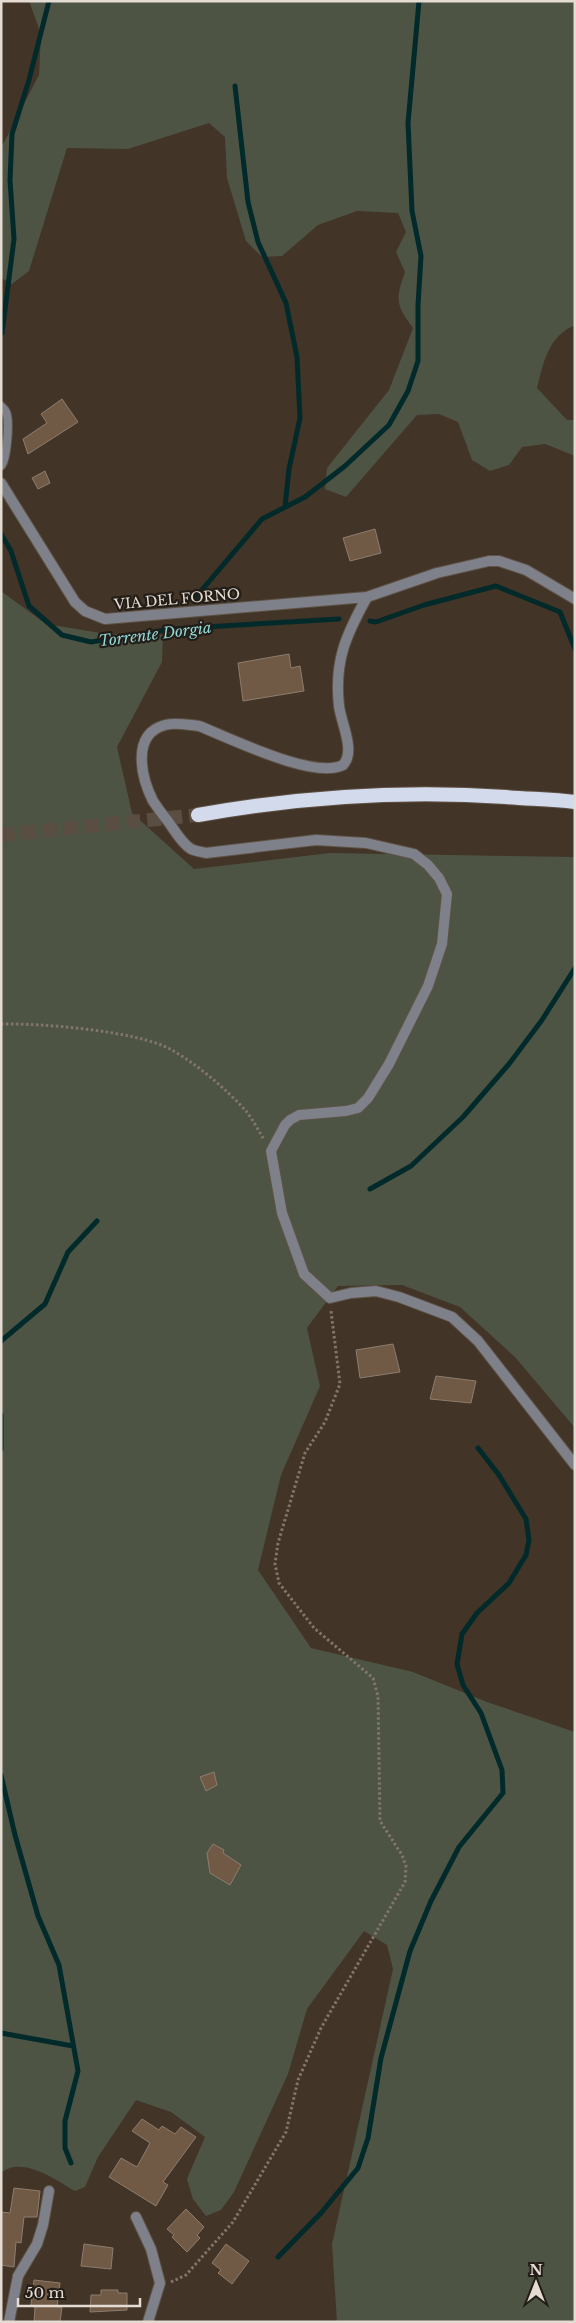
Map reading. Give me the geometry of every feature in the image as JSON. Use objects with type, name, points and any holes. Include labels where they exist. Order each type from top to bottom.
[{"type":"highway","points":[[198,815],[255,805],[307,799],[450,793],[575,802]]},
{"type":"street","name":"VIA DEL FORNO","points":[[1,483],[75,602],[95,616],[105,619],[367,597],[437,573],[489,560],[499,560],[526,570],[575,599]]},
{"type":"street","points":[[367,597],[344,641],[338,671],[339,706],[348,756],[343,765],[332,768],[306,767],[199,726],[166,724],[154,729],[146,737],[142,751],[142,766],[153,801],[181,840],[192,850],[206,853],[316,840],[366,843],[414,854],[428,865],[439,878],[447,894],[442,944],[428,986],[389,1064],[368,1098],[358,1108],[346,1111],[299,1115],[284,1125],[271,1151],[282,1213],[304,1274],[330,1298],[351,1293],[376,1291],[399,1297],[452,1317],[478,1341],[575,1464]]},
{"type":"street","points":[[9,2322],[18,2276],[37,2244],[43,2225],[49,2191]]},
{"type":"street","points":[[136,2217],[151,2249],[160,2283],[148,2322]]},
{"type":"lane","points":[[1,406],[7,412],[8,428],[5,458],[1,466]]},
{"type":"path","points":[[1,1024],[74,1028],[132,1037],[168,1048],[195,1065],[247,1112],[271,1151]]},
{"type":"path","points":[[160,2283],[174,2282],[186,2275],[232,2222],[286,2132],[298,2080],[321,2028],[405,1882],[406,1866],[402,1855],[380,1821],[378,1696],[374,1678],[314,1628],[280,1583],[275,1564],[278,1543],[306,1453],[325,1422],[340,1384],[330,1298]]},
{"type":"green space","points":[[29,1],[575,1],[575,325],[559,336],[548,351],[537,388],[567,420],[575,420],[575,456],[545,444],[522,447],[509,465],[490,471],[472,460],[458,422],[439,414],[417,415],[346,497],[325,489],[327,468],[389,390],[413,328],[400,308],[399,302],[400,289],[405,272],[396,252],[406,232],[398,213],[357,211],[318,225],[282,256],[262,257],[246,241],[227,178],[225,137],[209,123],[128,149],[67,148],[29,271],[12,284],[1,278],[1,148],[39,75],[41,34]]},
{"type":"green space","points":[[1,591],[46,624],[107,634],[163,635],[162,662],[117,747],[132,813],[194,869],[330,853],[575,857],[575,1428],[515,1357],[460,1307],[402,1285],[338,1286],[307,1328],[320,1386],[281,1475],[258,1570],[311,1648],[413,1672],[487,1702],[575,1732],[575,2322],[337,2322],[332,2244],[393,1969],[387,1945],[364,1931],[307,2009],[288,2074],[234,2192],[221,2210],[206,2216],[193,2199],[187,2179],[205,2137],[171,2112],[136,2100],[98,2157],[85,2187],[75,2191],[39,2171],[29,2168],[9,2168],[1,2173]]},
{"type":"building","points":[[62,399],[78,422],[28,454],[23,439],[47,423],[41,414]]},
{"type":"building","points":[[45,471],[50,483],[38,489],[32,478]]},
{"type":"building","points":[[375,529],[381,553],[350,561],[343,538]]},
{"type":"building","points":[[289,654],[291,668],[300,666],[304,691],[243,701],[238,663]]},
{"type":"building","points":[[393,1344],[400,1372],[360,1378],[356,1350]]},
{"type":"building","points":[[436,1376],[476,1381],[471,1403],[430,1399]]},
{"type":"building","points":[[214,1772],[217,1785],[206,1791],[200,1777]]},
{"type":"building","points":[[213,1844],[224,1850],[223,1853],[241,1865],[230,1885],[210,1873],[207,1853]]},
{"type":"building","points":[[142,2119],[159,2130],[162,2126],[175,2134],[181,2127],[196,2137],[163,2182],[168,2185],[156,2206],[109,2177],[121,2158],[137,2167],[150,2143],[132,2131]]},
{"type":"building","points":[[14,2188],[40,2191],[37,2217],[24,2217],[21,2243],[16,2242],[14,2267],[1,2265],[1,2212],[10,2213]]},
{"type":"building","points":[[186,2209],[204,2227],[197,2235],[200,2238],[187,2252],[167,2229]]},
{"type":"building","points":[[84,2244],[113,2248],[111,2269],[81,2266]]},
{"type":"building","points":[[226,2244],[249,2261],[232,2284],[218,2273],[221,2270],[212,2263]]},
{"type":"building","points":[[34,2280],[60,2283],[57,2307],[62,2307],[60,2322],[34,2322],[35,2307],[31,2305]]},
{"type":"building","points":[[101,2290],[118,2290],[118,2293],[127,2293],[127,2310],[90,2312],[91,2295],[101,2295]]},
{"type":"waterway","points":[[2,333],[14,239],[10,180],[12,134],[29,80],[49,1]]},
{"type":"waterway","points":[[195,598],[262,519],[305,497],[345,466],[389,425],[408,391],[418,361],[418,305],[421,256],[412,211],[408,123],[419,1]]},
{"type":"waterway","points":[[235,86],[248,202],[258,242],[286,303],[297,357],[300,418],[289,469],[285,507]]},
{"type":"waterway","name":"Torrente Dorgia","points":[[1,534],[11,551],[29,606],[62,635],[91,642],[171,629],[339,619]]},
{"type":"waterway","name":"Torrente Dorgia","points":[[370,621],[376,622],[424,605],[496,586],[560,612],[575,649]]},
{"type":"waterway","points":[[370,1189],[411,1166],[463,1117],[509,1064],[542,1020],[575,968]]},
{"type":"waterway","points":[[1,1341],[45,1304],[68,1252],[97,1221]]},
{"type":"waterway","points":[[1,1415],[1,1449]]},
{"type":"waterway","points":[[278,2257],[321,2213],[358,2168],[368,2138],[381,2058],[410,1951],[431,1901],[459,1847],[503,1793],[502,1770],[481,1713],[463,1685],[457,1664],[462,1634],[477,1613],[509,1583],[526,1555],[529,1540],[526,1519],[499,1475],[478,1448]]},
{"type":"waterway","points":[[1,1775],[15,1835],[38,1916],[59,1965],[78,2071],[65,2121],[65,2148],[71,2163]]},
{"type":"waterway","points":[[1,2033],[73,2046]]},
{"type":"tunnel","points":[[1,835],[198,815]]}]
